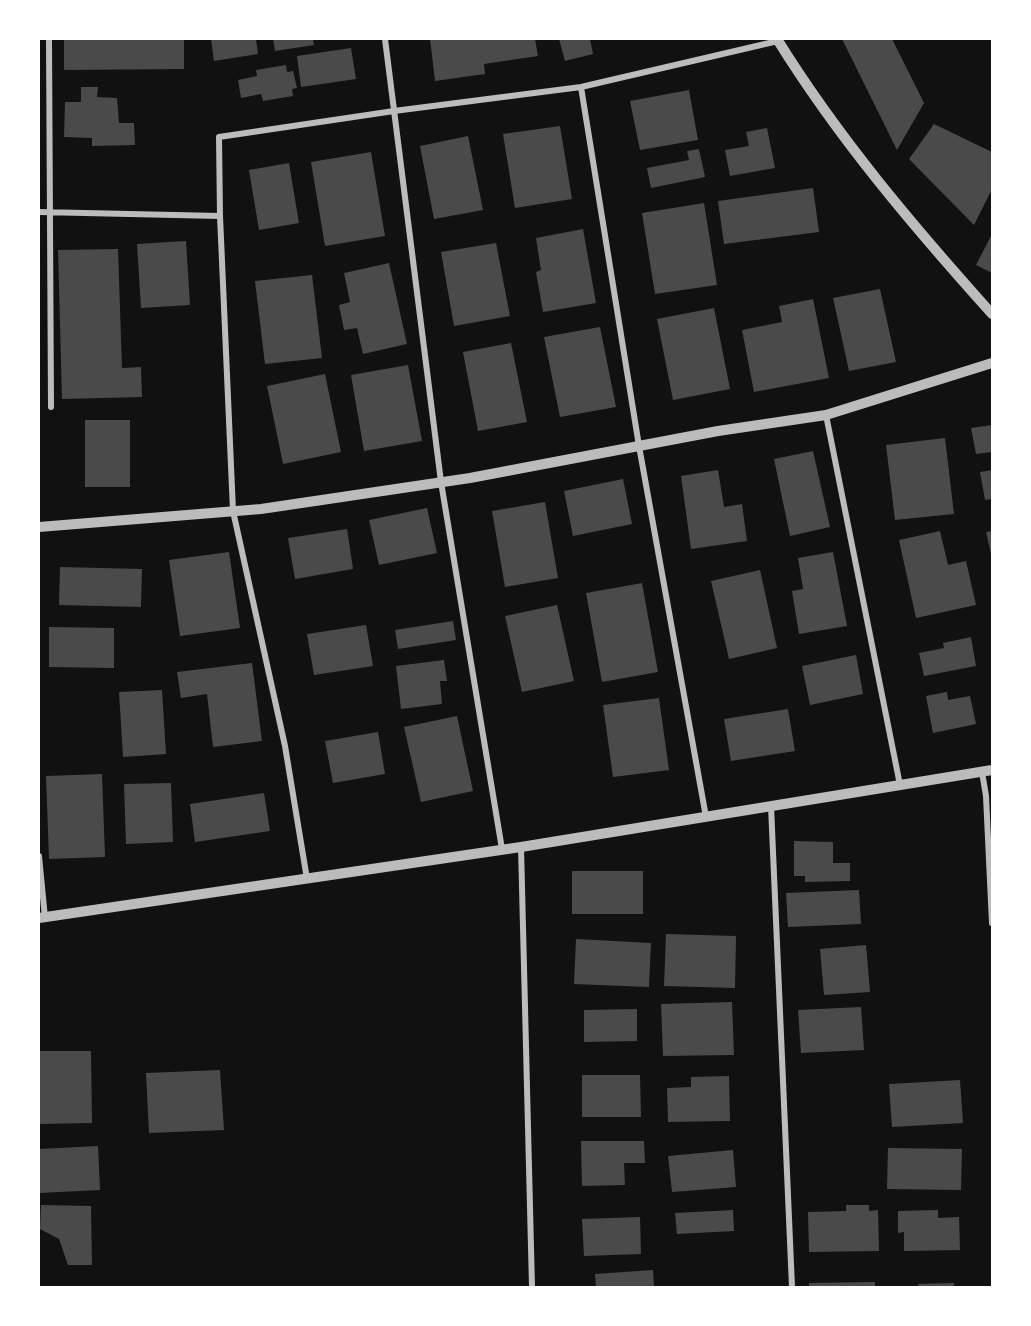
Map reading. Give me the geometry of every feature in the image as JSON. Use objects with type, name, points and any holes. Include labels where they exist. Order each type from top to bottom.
[{"type":"street","points":[[49,39],[51,407]]},
{"type":"street","points":[[385,39],[441,482],[502,849]]},
{"type":"street","points":[[307,879],[285,746],[233,511],[220,216],[219,137],[394,111],[581,87],[778,40],[843,137],[910,223],[992,314]]},
{"type":"street","points":[[581,87],[639,446],[706,817]]},
{"type":"street","points":[[39,212],[220,216]]},
{"type":"street","points":[[39,527],[261,510],[441,482],[826,415],[992,363]]},
{"type":"street","points":[[826,415],[900,785]]},
{"type":"street","points":[[39,856],[42,918],[521,847],[987,771],[986,796],[992,923]]},
{"type":"street","points":[[771,806],[792,1287]]},
{"type":"street","points":[[521,847],[532,1287]]},
{"type":"building","points":[[64,39],[184,39],[184,69],[64,70]]},
{"type":"building","points":[[211,39],[256,39],[258,54],[214,61]]},
{"type":"building","points":[[273,39],[313,39],[314,45],[275,51]]},
{"type":"building","points":[[430,39],[535,39],[538,56],[484,64],[485,74],[435,81]]},
{"type":"building","points":[[559,39],[590,39],[593,54],[565,61]]},
{"type":"building","points":[[842,39],[892,39],[924,103],[897,150]]},
{"type":"building","points":[[351,48],[356,79],[301,87],[297,56]]},
{"type":"building","points":[[286,65],[287,72],[293,71],[297,88],[292,89],[293,96],[263,101],[261,94],[241,98],[238,80],[257,76],[256,70]]},
{"type":"building","points":[[81,87],[98,87],[97,97],[117,98],[119,123],[134,123],[135,145],[92,146],[92,138],[64,137],[65,102],[81,102]]},
{"type":"building","points":[[689,90],[698,140],[640,150],[630,101]]},
{"type":"building","points":[[934,124],[992,152],[992,189],[974,225],[909,159]]},
{"type":"building","points":[[560,126],[572,199],[515,208],[503,134]]},
{"type":"building","points":[[767,128],[775,168],[730,176],[725,150],[749,146],[746,132]]},
{"type":"building","points":[[468,136],[483,210],[434,219],[420,146]]},
{"type":"building","points":[[699,149],[705,177],[651,188],[647,168],[689,160],[687,151]]},
{"type":"building","points":[[371,152],[385,236],[325,246],[311,162]]},
{"type":"building","points":[[289,163],[299,223],[259,230],[249,170]]},
{"type":"building","points":[[813,188],[819,232],[724,244],[718,201]]},
{"type":"building","points":[[704,203],[717,285],[655,294],[642,213]]},
{"type":"building","points":[[583,229],[596,303],[543,312],[536,272],[541,270],[536,238]]},
{"type":"building","points":[[992,234],[992,273],[976,265]]},
{"type":"building","points":[[186,241],[190,305],[141,308],[137,244]]},
{"type":"building","points":[[496,243],[510,316],[454,326],[441,252]]},
{"type":"building","points":[[118,249],[122,368],[141,367],[142,397],[62,399],[58,250]]},
{"type":"building","points":[[389,263],[407,344],[363,354],[357,328],[344,330],[339,305],[350,302],[344,273]]},
{"type":"building","points":[[312,275],[322,358],[265,364],[255,281]]},
{"type":"building","points":[[880,289],[896,362],[849,371],[833,298]]},
{"type":"building","points":[[813,299],[829,378],[754,392],[742,330],[782,322],[779,306]]},
{"type":"building","points":[[714,308],[730,389],[673,400],[657,319]]},
{"type":"building","points":[[600,327],[616,407],[560,417],[544,337]]},
{"type":"building","points":[[511,343],[527,422],[478,431],[463,352]]},
{"type":"building","points":[[408,365],[422,441],[364,451],[351,375]]},
{"type":"building","points":[[325,374],[341,452],[283,464],[267,386]]},
{"type":"building","points":[[85,420],[130,420],[130,487],[85,487]]},
{"type":"building","points":[[992,425],[992,452],[976,454],[971,428]]},
{"type":"building","points":[[945,438],[954,514],[895,520],[886,445]]},
{"type":"building","points":[[813,451],[830,527],[790,536],[774,459]]},
{"type":"building","points":[[718,470],[724,507],[742,504],[747,541],[691,549],[681,476]]},
{"type":"building","points":[[992,470],[992,499],[985,500],[980,472]]},
{"type":"building","points":[[623,479],[632,524],[573,536],[564,491]]},
{"type":"building","points":[[545,502],[558,578],[505,587],[492,511]]},
{"type":"building","points":[[427,508],[437,553],[379,565],[369,520]]},
{"type":"building","points":[[347,529],[353,569],[295,579],[288,538]]},
{"type":"building","points":[[940,531],[948,565],[966,561],[976,605],[916,618],[899,540]]},
{"type":"building","points":[[992,531],[992,554],[991,554],[986,532]]},
{"type":"building","points":[[229,552],[240,628],[180,636],[169,560]]},
{"type":"building","points":[[833,552],[847,626],[799,634],[792,591],[803,589],[798,558]]},
{"type":"building","points":[[60,567],[142,569],[141,607],[59,605]]},
{"type":"building","points":[[760,570],[777,648],[729,659],[711,581]]},
{"type":"building","points":[[642,583],[658,672],[602,682],[586,593]]},
{"type":"building","points":[[557,605],[574,681],[522,692],[505,616]]},
{"type":"building","points":[[453,621],[456,640],[398,649],[395,630]]},
{"type":"building","points":[[366,625],[373,666],[314,675],[307,634]]},
{"type":"building","points":[[49,627],[114,628],[114,668],[49,667]]},
{"type":"building","points":[[971,637],[976,666],[924,676],[919,653],[944,648],[943,643]]},
{"type":"building","points":[[856,655],[863,694],[810,705],[802,666]]},
{"type":"building","points":[[444,660],[447,681],[440,681],[442,704],[401,709],[396,666]]},
{"type":"building","points":[[252,663],[262,741],[213,747],[207,694],[181,698],[177,672]]},
{"type":"building","points":[[162,690],[166,754],[123,757],[119,692]]},
{"type":"building","points":[[947,692],[948,700],[970,696],[976,724],[933,733],[926,696]]},
{"type":"building","points":[[659,698],[669,770],[613,777],[603,705]]},
{"type":"building","points":[[788,709],[795,751],[731,761],[724,719]]},
{"type":"building","points":[[457,716],[473,791],[421,802],[404,727]]},
{"type":"building","points":[[378,732],[385,774],[333,783],[325,741]]},
{"type":"building","points":[[102,774],[105,857],[49,859],[46,776]]},
{"type":"building","points":[[171,783],[173,842],[126,844],[124,784]]},
{"type":"building","points":[[264,793],[270,831],[195,842],[190,804]]},
{"type":"building","points":[[794,841],[833,842],[833,863],[850,863],[850,881],[805,882],[805,876],[794,876]]},
{"type":"building","points":[[572,871],[643,871],[643,914],[572,914]]},
{"type":"building","points":[[859,890],[861,924],[788,927],[786,893]]},
{"type":"building","points":[[666,934],[736,936],[735,988],[664,986]]},
{"type":"building","points":[[576,939],[651,943],[649,987],[574,984]]},
{"type":"building","points":[[866,945],[870,992],[824,995],[820,949]]},
{"type":"building","points":[[732,1002],[734,1055],[663,1056],[661,1004]]},
{"type":"building","points":[[861,1007],[864,1050],[801,1053],[798,1010]]},
{"type":"building","points":[[637,1009],[637,1041],[584,1042],[584,1010]]},
{"type":"building","points":[[39,1051],[91,1051],[92,1123],[39,1124]]},
{"type":"building","points":[[220,1070],[224,1130],[149,1133],[146,1073]]},
{"type":"building","points":[[582,1075],[640,1075],[641,1117],[582,1117]]},
{"type":"building","points":[[729,1076],[730,1121],[668,1122],[667,1088],[691,1087],[691,1077]]},
{"type":"building","points":[[960,1080],[963,1123],[892,1127],[889,1084]]},
{"type":"building","points":[[581,1141],[644,1141],[645,1163],[624,1163],[625,1185],[582,1186]]},
{"type":"building","points":[[98,1146],[100,1190],[39,1193],[39,1149]]},
{"type":"building","points":[[888,1148],[962,1149],[961,1190],[887,1189]]},
{"type":"building","points":[[733,1150],[736,1187],[672,1192],[668,1156]]},
{"type":"building","points":[[41,1205],[91,1206],[92,1265],[68,1265],[59,1239],[40,1229]]},
{"type":"building","points":[[846,1205],[869,1205],[869,1211],[878,1210],[879,1251],[809,1252],[808,1212],[846,1211]]},
{"type":"building","points":[[733,1210],[734,1231],[677,1234],[675,1213]]},
{"type":"building","points":[[938,1210],[938,1218],[959,1217],[960,1250],[904,1251],[904,1232],[898,1233],[898,1211]]},
{"type":"building","points":[[640,1217],[641,1254],[584,1256],[582,1219]]},
{"type":"building","points":[[653,1270],[654,1287],[596,1287],[595,1274]]},
{"type":"building","points":[[875,1282],[875,1287],[809,1287],[809,1283]]},
{"type":"building","points":[[954,1283],[954,1287],[919,1287],[918,1284]]}]
